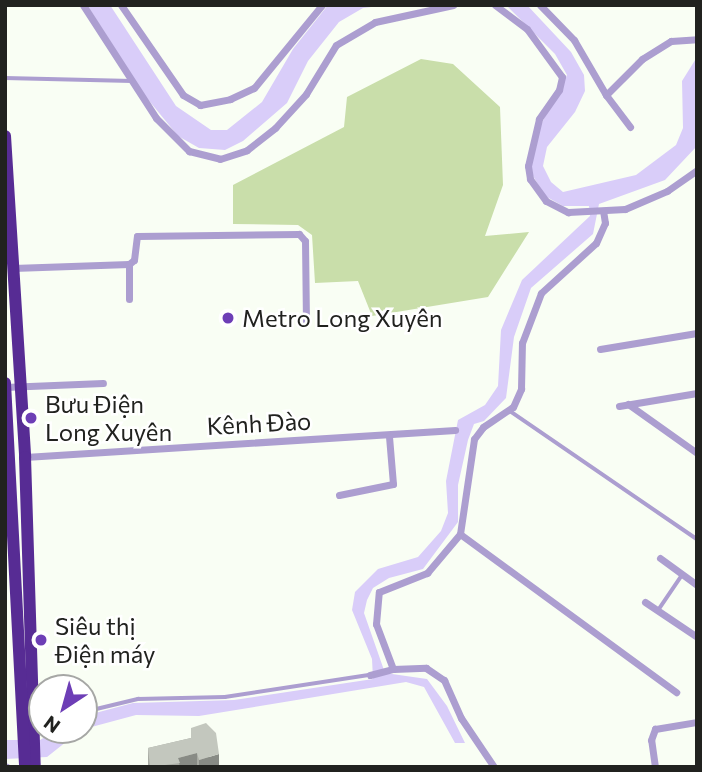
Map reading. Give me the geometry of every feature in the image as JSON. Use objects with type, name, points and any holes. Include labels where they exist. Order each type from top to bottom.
[{"type":"highway","points":[[5,136],[24,457],[31,674]]},
{"type":"highway","points":[[5,385],[7,480],[28,675]]},
{"type":"highway","points":[[7,480],[24,480]]},
{"type":"highway","points":[[25,767],[29,744]]},
{"type":"highway","points":[[34,744],[35,767]]},
{"type":"street","points":[[83,5],[132,81],[180,145],[204,158],[220,159],[247,150],[275,128],[306,94],[337,45],[375,22],[453,5]]},
{"type":"street","points":[[121,5],[183,95],[200,105],[230,99],[254,88],[322,5]]},
{"type":"street","points":[[495,5],[527,29],[562,77],[532,138],[530,179],[553,206],[587,212],[642,204],[697,170]]},
{"type":"street","points":[[540,5],[574,40],[606,95],[631,127]]},
{"type":"street","points":[[606,95],[642,60],[671,41],[697,38]]},
{"type":"street","points":[[391,670],[376,624],[379,592],[427,573],[460,534],[474,439],[482,427],[510,411],[520,389],[522,343],[541,293],[596,243],[605,223],[602,211]]},
{"type":"street","points":[[13,268],[129,264],[134,260],[137,236],[299,234],[305,242],[306,322]]},
{"type":"street","points":[[129,264],[129,299]]},
{"type":"street","points":[[600,349],[697,333]]},
{"type":"street","points":[[5,385],[103,383]]},
{"type":"street","points":[[619,406],[697,393]]},
{"type":"street","points":[[628,404],[697,453]]},
{"type":"street","name":"Kênh Đào","points":[[24,457],[454,430]]},
{"type":"street","points":[[339,495],[393,484],[389,436]]},
{"type":"street","points":[[460,534],[676,692]]},
{"type":"street","points":[[660,558],[696,584]]},
{"type":"street","points":[[645,602],[697,637]]},
{"type":"street","points":[[370,675],[391,670],[426,668],[444,680],[467,729],[494,767]]},
{"type":"street","points":[[655,767],[651,740],[655,729],[697,722]]},
{"type":"lane","points":[[5,78],[132,81]]},
{"type":"lane","points":[[510,411],[697,539]]},
{"type":"lane","points":[[657,611],[682,574]]},
{"type":"lane","points":[[98,709],[138,699],[225,697],[370,675]]},
{"type":"green space","points":[[421,59],[453,64],[500,107],[503,185],[485,236],[529,232],[488,297],[372,316],[358,281],[315,283],[312,235],[298,225],[233,224],[233,185],[344,127],[347,97]]},
{"type":"shaded area","points":[[87,5],[110,5],[176,106],[211,130],[227,130],[262,102],[293,49],[328,5],[388,5],[363,8],[339,22],[308,61],[287,103],[243,141],[225,150],[199,148],[178,136],[146,97]]},
{"type":"shaded area","points":[[506,5],[527,5],[571,52],[584,75],[585,91],[575,112],[547,147],[543,166],[551,182],[563,192],[636,175],[676,145],[683,128],[682,81],[697,57],[697,146],[665,180],[599,204],[593,234],[531,288],[514,337],[506,398],[484,421],[474,424],[468,440],[458,485],[458,522],[423,569],[389,578],[373,588],[367,600],[364,613],[385,673],[427,679],[447,706],[465,743],[455,743],[424,687],[406,682],[199,716],[136,715],[98,725],[98,712],[133,703],[234,700],[373,679],[372,659],[352,610],[355,592],[378,569],[418,557],[441,531],[448,513],[446,481],[458,420],[485,405],[498,386],[501,330],[522,280],[590,216],[589,206],[563,206],[545,196],[530,171],[537,132],[567,75],[555,54]]},
{"type":"shaded area","points":[[5,740],[28,740],[28,744],[63,744],[47,757],[5,759]]},
{"type":"building","points":[[206,723],[216,733],[219,754],[199,760],[197,753],[178,758],[180,763],[150,767],[148,748],[191,738],[191,728]]},
{"type":"place","name":"Metro Long Xuyên","points":[[228,318]]},
{"type":"place","name":"Bưu Điện Long Xuyên","points":[[31,418]]},
{"type":"place","name":"Siêu thị Điện máy","points":[[41,640]]}]
